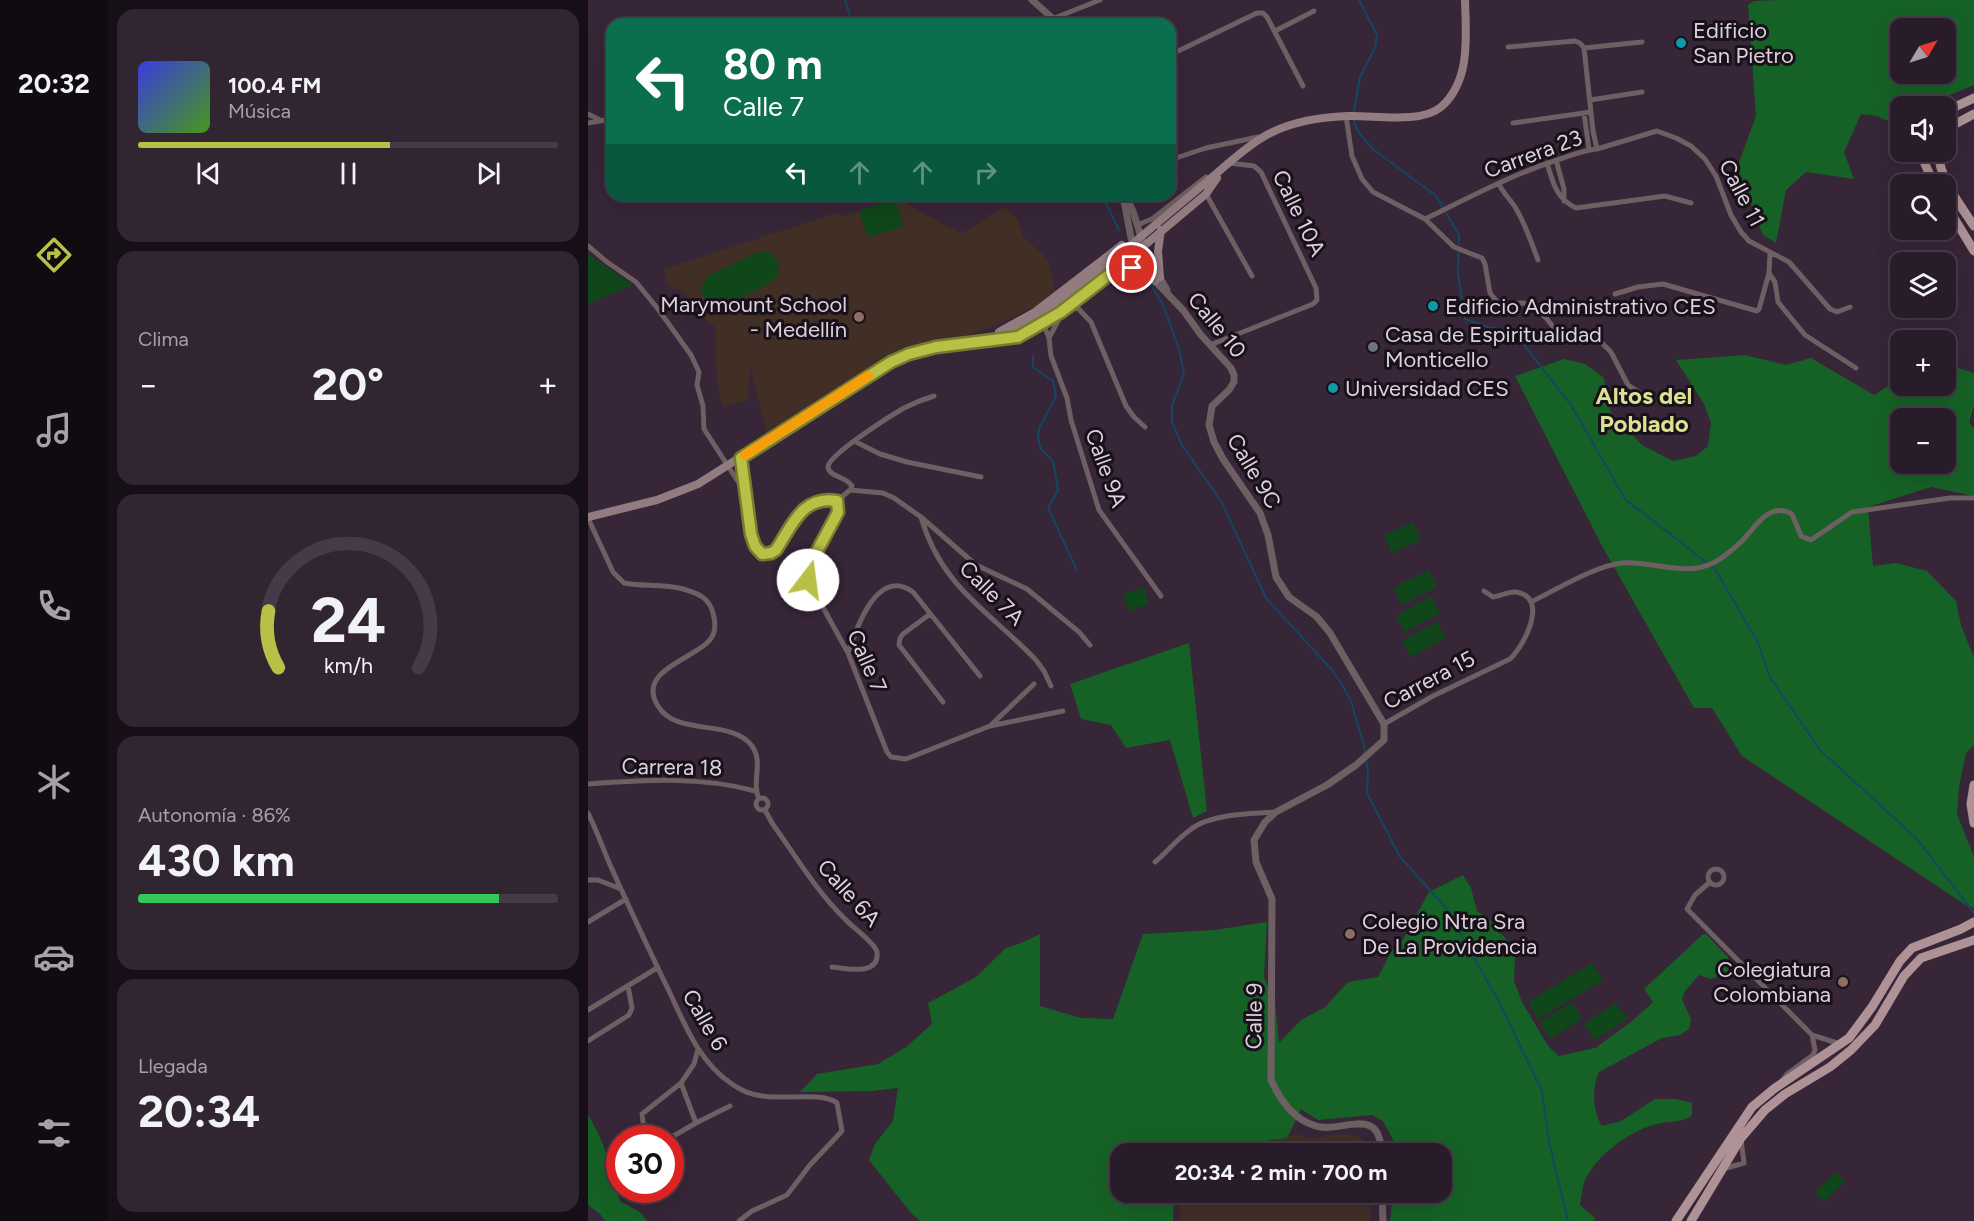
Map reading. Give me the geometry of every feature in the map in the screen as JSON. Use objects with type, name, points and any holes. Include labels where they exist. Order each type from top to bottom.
[{"type":"main road","points":[[989,339],[1019,329],[1062,302],[1225,165],[1265,136],[1291,125],[1317,119],[1428,115],[1440,108],[1458,83],[1463,69],[1466,0]]},
{"type":"main road","points":[[1956,106],[1974,98]]},
{"type":"main road","points":[[1956,124],[1974,114]]},
{"type":"main road","points":[[1939,162],[1944,178],[1974,226]]},
{"type":"main road","points":[[989,339],[1002,329],[1035,312],[1071,298],[1084,296],[1206,194],[1225,165]]},
{"type":"main road","points":[[1956,221],[1974,251]]},
{"type":"main road","points":[[1114,271],[1132,268],[1157,279],[1161,230]]},
{"type":"main road","points":[[588,518],[657,500],[698,484],[891,362],[929,348],[1018,337],[1043,324],[1071,298],[1083,276],[1131,238]]},
{"type":"main road","points":[[1974,785],[1971,804],[1974,823]]},
{"type":"main road","points":[[1676,1221],[1752,1107],[1780,1085],[1842,1044],[1857,1029],[1904,955],[1918,944],[1972,923]]},
{"type":"main road","points":[[1691,1221],[1748,1127],[1775,1102],[1830,1067],[1865,1036],[1875,1024],[1904,976],[1921,958],[1974,940]]},
{"type":"street","points":[[1032,0],[1050,18]]},
{"type":"street","points":[[1062,18],[1100,0]]},
{"type":"street","points":[[1275,31],[1314,11]]},
{"type":"street","points":[[1176,52],[1257,13],[1263,13],[1275,31],[1303,86]]},
{"type":"street","points":[[1508,47],[1575,41],[1580,43],[1584,48],[1597,149]]},
{"type":"street","points":[[1584,48],[1642,42]]},
{"type":"street","points":[[1590,100],[1642,92]]},
{"type":"street","points":[[1513,123],[1591,112]]},
{"type":"street","points":[[1584,113],[1588,149]]},
{"type":"street","points":[[588,114],[602,121]]},
{"type":"street","points":[[1351,116],[1352,156],[1362,179],[1373,192],[1425,219],[1454,247],[1482,258],[1490,293],[1499,304],[1524,303],[1533,306],[1558,333],[1570,339],[1593,338],[1601,342],[1611,352],[1628,385],[1644,396]]},
{"type":"street","points":[[588,123],[606,120]]},
{"type":"street","name":"Carrera 23","points":[[1425,219],[1547,163],[1588,149],[1597,149],[1657,131]]},
{"type":"street","name":"Calle 11","points":[[1657,131],[1685,142],[1705,159],[1716,176],[1731,215],[1749,241],[1789,262],[1830,309],[1837,312],[1850,307]]},
{"type":"street","points":[[1176,158],[1206,148],[1265,136]]},
{"type":"street","points":[[1556,160],[1564,189],[1564,201]]},
{"type":"street","points":[[1547,163],[1556,191],[1564,201],[1576,208],[1665,196],[1691,203]]},
{"type":"street","name":"Calle 10A","points":[[1210,345],[1315,302],[1316,288],[1261,172],[1254,166],[1225,165]]},
{"type":"street","points":[[1137,225],[1152,219],[1208,179]]},
{"type":"street","points":[[1499,184],[1504,196],[1514,205],[1523,222],[1538,260]]},
{"type":"street","points":[[1206,194],[1252,276]]},
{"type":"street","name":"Calle 10","points":[[1124,201],[1136,252],[1231,368],[1234,375],[1234,382],[1229,390],[1212,406],[1209,413]]},
{"type":"street","name":"Calle 10","points":[[1127,201],[1157,279]]},
{"type":"street","points":[[1194,204],[1210,203]]},
{"type":"street","points":[[588,246],[636,282],[658,309],[697,367],[704,429],[739,483],[746,499]]},
{"type":"street","points":[[1615,294],[1638,287],[1664,284],[1757,311],[1760,309],[1769,273],[1770,253]]},
{"type":"street","points":[[1769,273],[1775,282],[1778,302],[1805,335],[1856,368]]},
{"type":"street","points":[[1049,338],[1071,298],[1091,322],[1126,406],[1145,427]]},
{"type":"street","name":"Calle 9A","points":[[1035,312],[1049,338],[1051,356],[1067,398],[1071,420],[1099,510],[1161,596]]},
{"type":"street","points":[[739,459],[751,534],[759,552],[765,555],[776,550],[796,518],[808,505],[826,500],[837,501],[850,490],[852,486],[849,481],[834,475],[828,467],[835,456],[904,408],[934,396]]},
{"type":"street","name":"Calle 9C","points":[[1209,413],[1209,425],[1214,442],[1229,469],[1253,502],[1265,525],[1276,577],[1281,588],[1317,617],[1330,633],[1384,724]]},
{"type":"street","points":[[854,441],[880,454],[907,462],[981,477]]},
{"type":"street","points":[[850,490],[883,493],[921,517],[976,565],[1027,589],[1079,632],[1090,645]]},
{"type":"street","points":[[1484,591],[1493,597],[1513,591],[1521,593],[1531,603],[1603,567],[1629,563],[1687,570],[1713,563],[1730,552],[1762,517],[1774,511],[1783,510],[1792,514],[1801,536],[1807,540],[1820,535],[1852,512],[1950,498],[1974,498]]},
{"type":"street","name":"Calle 7","points":[[837,501],[838,512],[809,566],[808,580],[848,653],[887,752],[891,757],[906,759],[990,726]]},
{"type":"street","name":"Calle 7A","points":[[921,517],[932,550],[957,587],[1036,660],[1051,687]]},
{"type":"street","points":[[588,518],[613,572],[624,583],[671,586],[704,597],[711,606],[715,627],[713,635],[704,646],[663,672],[654,688],[654,698],[664,716],[746,739],[758,759],[755,791]]},
{"type":"street","points":[[848,653],[864,612],[879,594],[888,588],[897,586],[907,588],[980,675]]},
{"type":"street","name":"Carrera 15","points":[[1155,862],[1191,828],[1212,819],[1276,812],[1327,785],[1356,765],[1384,740],[1384,724],[1433,696],[1510,659],[1517,652],[1534,618],[1531,603]]},
{"type":"street","points":[[930,614],[903,634],[899,645],[943,702]]},
{"type":"street","points":[[990,726],[1034,684]]},
{"type":"street","points":[[990,726],[1063,711]]},
{"type":"street","name":"Carrera 18","points":[[588,784],[652,780],[710,782],[755,791]]},
{"type":"street","name":"Calle 6A","points":[[755,791],[759,798],[768,801],[765,810],[772,823],[839,914],[872,943],[877,952],[875,961],[869,968],[861,970],[832,967]]},
{"type":"street","name":"Calle 9","points":[[1276,812],[1265,822],[1254,840],[1256,862],[1272,899],[1271,1080],[1279,1098],[1302,1120],[1317,1127],[1326,1128],[1361,1123],[1377,1134],[1380,1143]]},
{"type":"street","name":"Calle 6","points":[[588,813],[657,968],[698,1049],[721,1076],[747,1092],[774,1097],[832,1099],[837,1103],[842,1131],[810,1165],[788,1195],[752,1211],[740,1221]]},
{"type":"street","points":[[588,880],[598,880],[621,889]]},
{"type":"street","points":[[1710,882],[1695,895],[1687,909],[1812,1035],[1842,1044]]},
{"type":"street","points":[[588,922],[626,899]]},
{"type":"street","points":[[588,1010],[657,968]]},
{"type":"street","points":[[588,1040],[629,1015],[632,1008],[628,986]]},
{"type":"street","points":[[1780,1085],[1783,1077],[1813,1055],[1815,1050],[1812,1035]]},
{"type":"street","points":[[643,1125],[642,1114],[645,1109],[681,1083],[694,1064],[698,1049]]},
{"type":"street","points":[[681,1083],[696,1123]]},
{"type":"street","points":[[684,1130],[730,1106]]},
{"type":"street","points":[[1723,1169],[1744,1163],[1741,1138]]},
{"type":"street","points":[[1382,1203],[1383,1221]]},
{"type":"shaded area","name":"Marymount School - Medellín","points":[[902,201],[961,234],[1005,206],[1019,221],[1023,237],[1048,261],[1055,290],[1038,305],[972,334],[906,347],[767,434],[750,366],[748,400],[724,407],[717,386],[715,321],[709,325],[684,292],[666,284],[664,269],[837,213],[841,216]]},
{"type":"shaded area","points":[[1297,1134],[1310,1139],[1336,1134],[1356,1135],[1366,1143],[1265,1143]]},
{"type":"shaded area","points":[[1180,1203],[1370,1203],[1371,1221],[1179,1221]]},
{"type":"green space","points":[[1779,0],[1974,0],[1974,85],[1942,96],[1890,96],[1890,122],[1876,116],[1861,114],[1844,152],[1854,179],[1806,172],[1786,190],[1776,243],[1763,235],[1737,168],[1756,116],[1748,5],[1754,1]]},
{"type":"green space","points":[[896,201],[904,226],[868,237],[859,211]]},
{"type":"green space","points":[[588,252],[591,256],[633,285],[588,304]]},
{"type":"green space","points":[[758,252],[768,252],[778,260],[778,272],[773,280],[728,304],[714,306],[709,303],[701,287],[708,276]]},
{"type":"green space","points":[[1745,355],[1786,365],[1811,358],[1874,395],[1890,385],[1890,396],[1956,396],[1956,367],[1974,373],[1974,405],[1969,422],[1974,429],[1974,496],[1931,487],[1868,507],[1873,566],[1896,563],[1927,571],[1956,601],[1961,625],[1974,658],[1974,745],[1966,753],[1959,787],[1957,814],[1974,857],[1974,908],[1964,904],[1742,756],[1712,708],[1694,708],[1602,546],[1515,376],[1564,359],[1585,364],[1604,378],[1610,411],[1642,445],[1673,461],[1696,456],[1708,446],[1711,423],[1704,404],[1676,360]]},
{"type":"green space","points":[[1413,522],[1421,540],[1392,553],[1384,535]]},
{"type":"green space","points":[[1429,570],[1437,587],[1402,605],[1393,588]]},
{"type":"green space","points":[[1144,587],[1149,604],[1129,611],[1123,594]]},
{"type":"green space","points":[[1431,596],[1440,613],[1405,632],[1396,616]]},
{"type":"green space","points":[[1437,622],[1446,638],[1411,657],[1402,641]]},
{"type":"green space","points":[[1189,643],[1207,811],[1193,818],[1170,740],[1126,748],[1111,725],[1081,719],[1070,684]]},
{"type":"green space","points":[[1463,875],[1471,888],[1477,911],[1489,919],[1498,932],[1506,938],[1515,957],[1514,981],[1522,1002],[1548,1046],[1559,1056],[1595,1048],[1631,1022],[1653,1002],[1644,989],[1702,935],[1706,934],[1728,957],[1731,967],[1726,973],[1711,979],[1699,975],[1685,991],[1682,999],[1691,1019],[1689,1029],[1680,1035],[1662,1038],[1599,1072],[1594,1099],[1596,1113],[1602,1126],[1621,1121],[1655,1099],[1676,1099],[1692,1103],[1692,1115],[1681,1121],[1661,1123],[1637,1131],[1604,1155],[1588,1175],[1583,1186],[1580,1205],[1595,1218],[1594,1221],[1390,1221],[1392,1203],[1452,1203],[1452,1143],[1395,1143],[1383,1121],[1372,1115],[1318,1120],[1301,1109],[1287,1138],[1252,1143],[1110,1143],[1110,1203],[1174,1203],[1173,1221],[920,1221],[869,1160],[875,1144],[893,1121],[898,1088],[871,1091],[800,1092],[817,1074],[878,1064],[906,1047],[932,1024],[928,1003],[976,977],[1006,948],[1040,934],[1040,1006],[1081,1018],[1113,1019],[1143,934],[1214,930],[1267,922],[1264,977],[1275,1003],[1279,1043],[1301,1020],[1325,1007],[1348,982],[1378,977],[1391,952],[1402,941],[1429,892]]},
{"type":"green space","points":[[1592,963],[1603,980],[1538,1019],[1528,1002]]},
{"type":"green space","points":[[1572,1002],[1582,1019],[1550,1039],[1540,1022]]},
{"type":"green space","points":[[1616,1003],[1627,1019],[1595,1040],[1584,1024]]},
{"type":"green space","points":[[588,1115],[606,1154],[606,1203],[624,1203],[640,1212],[647,1221],[605,1221],[588,1205]]},
{"type":"green space","points":[[1836,1172],[1845,1182],[1824,1202],[1815,1192]]},
{"type":"waterway","points":[[845,0],[853,18]]},
{"type":"waterway","points":[[1354,111],[1360,77],[1375,48],[1377,35],[1359,0]]},
{"type":"waterway","points":[[1353,119],[1359,133],[1373,149],[1436,196],[1459,235],[1458,274],[1465,319],[1488,327],[1513,331],[1571,405],[1625,499],[1715,569],[1757,641],[1770,677],[1820,750],[1917,839],[1974,913]]},
{"type":"waterway","points":[[1105,201],[1119,230]]},
{"type":"waterway","points":[[1149,281],[1164,307],[1179,349],[1184,374],[1172,405],[1172,422],[1182,445],[1222,503],[1266,598],[1331,669],[1351,701],[1364,746],[1368,771],[1367,793],[1400,857],[1446,908],[1498,1000],[1542,1091],[1549,1142],[1568,1221]]},
{"type":"waterway","points":[[1033,356],[1033,367],[1053,381],[1056,396],[1039,429],[1038,439],[1041,449],[1053,461],[1057,482],[1058,490],[1048,508],[1077,570]]},
{"type":"slow traffic","points":[[745,455],[868,376]]},
{"type":"place","name":"Edificio San Pietro","points":[[1681,43]]},
{"type":"place","name":"Edificio Administrativo CES","points":[[1433,306]]},
{"type":"place","name":"Marymount School - Medellín","points":[[859,317]]},
{"type":"place","name":"Casa de Espiritualidad Monticello","points":[[1373,347]]},
{"type":"place","name":"Universidad CES","points":[[1333,388]]},
{"type":"place","name":"Colegio Ntra Sra De La Providencia","points":[[1350,934]]},
{"type":"place","name":"Colegiatura Colombiana","points":[[1843,982]]},
{"type":"district","name":"Altos del Poblado","points":[[1644,409]]},
{"type":"route","points":[[808,580],[809,566],[838,512],[837,501],[826,500],[808,505],[796,518],[776,550],[762,554],[755,546],[749,525],[741,458],[891,362],[909,354],[936,347],[1018,337],[1061,312],[1114,271],[1132,268]]}]
